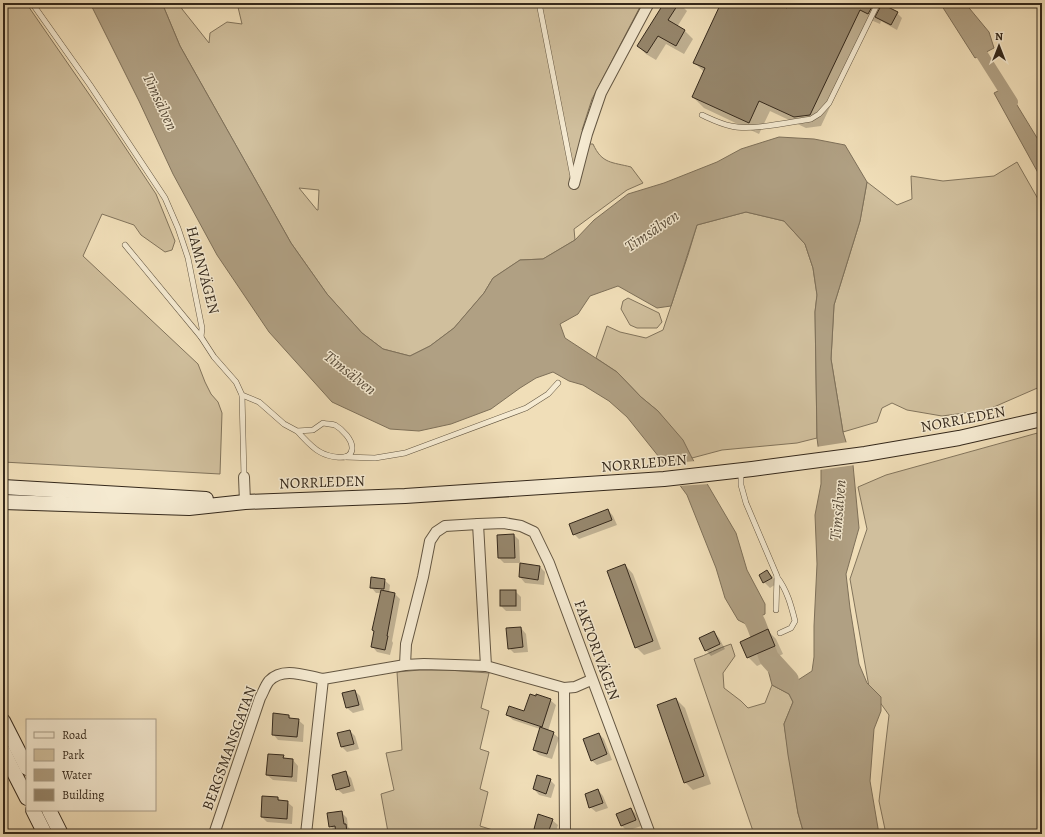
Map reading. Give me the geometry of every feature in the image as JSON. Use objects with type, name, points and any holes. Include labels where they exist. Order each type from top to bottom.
[{"type":"street","points":[[574,184],[587,134],[601,93],[649,3]]},
{"type":"street","name":"NORRLEDEN","points":[[3,502],[189,508],[245,502],[405,496],[664,479],[805,463],[865,454],[959,438],[1042,420]]},
{"type":"street","name":"HAMNVÄGEN","points":[[244,477],[245,502]]},
{"type":"street","name":"NORRLEDEN","points":[[3,487],[245,502]]},
{"type":"street","name":"FAKTORIVÄGEN","points":[[478,524],[504,523],[521,526],[534,532],[549,563],[591,680],[650,834]]},
{"type":"street","points":[[405,665],[406,644],[423,577],[430,541],[436,532],[445,526],[478,524],[486,666]]},
{"type":"street","points":[[306,834],[323,679],[405,665],[424,664],[486,666],[564,688],[575,687],[591,680]]},
{"type":"street","name":"BERGSMANSGATAN","points":[[214,834],[260,698],[269,682],[279,674],[292,673],[323,679]]},
{"type":"street","points":[[564,688],[565,834]]},
{"type":"street","points":[[3,721],[26,766]]},
{"type":"street","points":[[3,751],[26,796]]},
{"type":"street","points":[[34,811],[45,834]]},
{"type":"street","points":[[50,811],[61,834]]},
{"type":"lane","name":"HAMNVÄGEN","points":[[32,3],[90,85],[165,198],[178,228],[188,258],[202,328],[201,337],[214,357],[236,382],[242,395],[244,477]]},
{"type":"lane","points":[[539,3],[574,184]]},
{"type":"lane","points":[[702,115],[714,121],[732,126],[748,127],[811,119],[819,114],[829,103],[878,3]]},
{"type":"lane","points":[[125,245],[201,337]]},
{"type":"lane","points":[[242,395],[259,402],[284,424],[297,431],[321,453],[331,457],[375,458],[405,452],[526,408],[548,394],[558,383]]},
{"type":"lane","points":[[297,431],[313,430],[323,423],[334,425],[350,439],[352,449],[351,453],[345,457]]},
{"type":"lane","points":[[741,470],[741,485],[746,503],[777,576],[783,584],[795,621],[791,628],[780,633]]},
{"type":"lane","points":[[776,610],[777,576]]},
{"type":"green space","points":[[3,3],[26,3],[156,194],[175,241],[172,250],[165,252],[141,235],[134,225],[102,214],[83,256],[198,364],[205,382],[211,394],[218,402],[222,413],[220,474],[3,462]]},
{"type":"green space","points":[[162,3],[180,3],[182,9],[209,43],[210,33],[227,22],[242,24],[237,3],[642,3],[592,99],[582,130],[587,132],[583,144],[593,144],[596,151],[608,161],[631,167],[643,183],[627,190],[574,229],[575,240],[543,259],[520,260],[493,278],[484,293],[454,328],[430,346],[410,356],[383,349],[362,333],[327,294],[291,243],[180,46]],"holes":[[[299,188],[319,190],[318,210],[317,210]]]},
{"type":"green space","points":[[1017,162],[1042,206],[1042,386],[987,410],[942,416],[907,410],[892,403],[882,408],[877,422],[843,432],[831,359],[834,305],[860,221],[867,182],[897,205],[912,199],[911,176],[943,181],[994,176]]},
{"type":"green space","points":[[746,212],[784,221],[805,244],[813,268],[817,295],[815,312],[817,438],[797,443],[722,450],[692,458],[658,411],[641,397],[617,372],[596,358],[607,326],[620,332],[646,338],[663,330],[697,225]]},
{"type":"green space","points":[[628,298],[659,313],[662,322],[657,328],[637,328],[630,325],[621,309],[623,301]]},
{"type":"green space","points":[[1041,432],[1042,834],[886,834],[879,801],[889,715],[869,687],[850,579],[867,529],[858,487],[886,475]]},
{"type":"green space","points":[[731,644],[735,656],[723,673],[724,688],[748,708],[765,703],[772,685],[789,694],[793,702],[784,724],[798,813],[804,834],[754,834],[694,659]]},
{"type":"green space","points":[[448,670],[489,673],[481,708],[489,711],[480,749],[489,752],[480,789],[488,792],[480,826],[499,832],[498,834],[378,834],[388,832],[381,794],[394,790],[386,753],[402,750],[397,672]]},
{"type":"water","name":"Timsälven","points":[[90,3],[162,3],[180,46],[291,243],[327,294],[362,333],[383,349],[410,356],[430,346],[454,328],[484,293],[493,278],[520,260],[543,259],[575,240],[594,220],[628,194],[664,183],[717,162],[741,149],[779,137],[814,139],[845,145],[867,182],[860,221],[834,305],[831,359],[843,432],[853,465],[859,528],[846,574],[850,608],[859,664],[867,683],[881,697],[881,711],[874,729],[870,781],[879,834],[804,834],[798,813],[784,724],[793,702],[789,694],[772,685],[766,662],[775,658],[784,669],[789,667],[798,680],[812,671],[814,657],[817,564],[815,515],[821,484],[821,469],[817,438],[815,312],[817,295],[813,268],[805,244],[784,221],[746,212],[697,225],[671,306],[657,308],[618,286],[590,296],[578,314],[560,324],[565,338],[617,372],[641,397],[658,411],[683,440],[736,533],[747,570],[765,604],[765,614],[746,624],[738,620],[725,598],[716,568],[687,495],[627,417],[609,401],[583,385],[569,381],[553,372],[536,378],[491,409],[451,424],[419,431],[390,429],[332,402],[269,332],[217,255],[173,174],[139,101]]},
{"type":"water","points":[[940,3],[965,3],[989,32],[994,48],[975,58]]},
{"type":"water","points":[[1006,87],[1042,146],[1042,180],[994,93]]},
{"type":"pier","points":[[848,442],[855,465],[819,470],[816,447]]},
{"type":"pier","points":[[696,461],[709,484],[678,486],[662,464]]},
{"type":"building","points":[[664,3],[679,3],[668,20],[685,30],[676,46],[658,36],[647,53],[637,46]]},
{"type":"building","points":[[721,3],[777,3],[787,8],[790,3],[874,3],[868,14],[860,10],[810,115],[794,117],[759,101],[749,123],[692,97],[705,68],[693,63]]},
{"type":"building","points":[[882,4],[898,12],[891,25],[875,17]]},
{"type":"building","points":[[608,509],[612,520],[573,535],[569,524]]},
{"type":"building","points":[[514,534],[515,558],[498,558],[497,535]]},
{"type":"building","points":[[520,563],[540,566],[538,580],[519,577]]},
{"type":"building","points":[[625,564],[653,641],[635,648],[607,571]]},
{"type":"building","points":[[767,570],[772,578],[763,583],[759,575]]},
{"type":"building","points":[[371,577],[385,579],[384,589],[370,588]]},
{"type":"building","points":[[381,590],[395,593],[385,650],[371,647],[374,631],[372,630]]},
{"type":"building","points":[[500,590],[516,590],[516,606],[500,606]]},
{"type":"building","points":[[521,627],[523,647],[508,649],[506,628]]},
{"type":"building","points":[[768,629],[775,646],[747,658],[740,642]]},
{"type":"building","points":[[714,631],[720,644],[705,651],[699,638]]},
{"type":"building","points":[[355,690],[359,705],[346,708],[342,693]]},
{"type":"building","points":[[530,694],[536,696],[536,694],[551,699],[542,727],[506,715],[509,706],[524,711]]},
{"type":"building","points":[[676,698],[704,776],[684,783],[657,705]]},
{"type":"building","points":[[273,713],[289,715],[289,718],[299,719],[297,737],[272,735]]},
{"type":"building","points":[[540,727],[554,732],[547,754],[533,750]]},
{"type":"building","points":[[350,730],[354,744],[341,747],[337,733]]},
{"type":"building","points":[[599,733],[607,754],[591,761],[583,739]]},
{"type":"building","points":[[268,754],[284,755],[283,758],[293,759],[292,777],[266,775]]},
{"type":"building","points":[[346,771],[350,786],[336,790],[332,775]]},
{"type":"building","points":[[537,775],[551,779],[546,794],[533,789]]},
{"type":"building","points":[[598,789],[603,803],[589,808],[585,794]]},
{"type":"building","points":[[262,796],[278,797],[278,800],[288,801],[287,819],[261,817]]},
{"type":"building","points":[[631,808],[636,820],[621,826],[616,814]]},
{"type":"building","points":[[342,811],[347,833],[336,834],[335,826],[329,827],[327,813]]},
{"type":"building","points":[[538,814],[553,819],[548,833],[534,829]]},
{"type":"waterway","points":[[974,42],[1012,102]]},
{"type":"waterway","points":[[742,596],[756,624],[769,658],[789,680]]}]
